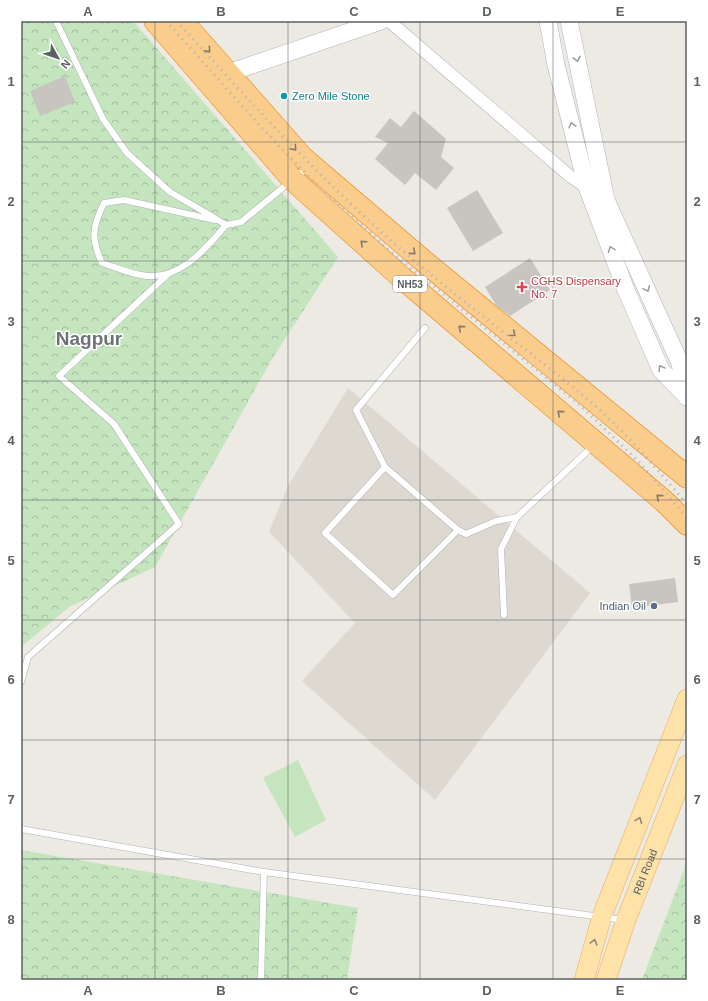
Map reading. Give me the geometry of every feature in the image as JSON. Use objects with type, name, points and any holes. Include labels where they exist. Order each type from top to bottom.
[{"type":"highway","name":"NH53","points":[[155,21],[293,180],[401,276],[665,502],[687,524]]},
{"type":"highway","name":"NH53","points":[[182,21],[303,158],[426,263],[687,477]]},
{"type":"main road","points":[[228,73],[381,21]]},
{"type":"main road","points":[[548,21],[556,65],[587,187],[626,290],[661,370],[687,397]]},
{"type":"main road","points":[[568,21],[606,200],[680,363],[687,397]]},
{"type":"main road","points":[[584,980],[602,916],[687,699]]},
{"type":"main road","name":"RBI Road","points":[[606,980],[626,920],[687,765]]},
{"type":"street","points":[[388,21],[571,177],[606,200]]},
{"type":"lane","points":[[56,21],[103,119],[127,153],[170,192],[223,223]]},
{"type":"lane","points":[[167,275],[142,276],[102,263],[95,248],[95,221],[104,203],[124,200],[223,223],[241,222],[311,165]]},
{"type":"lane","points":[[21,682],[28,658],[179,524],[114,424],[59,376],[167,275],[183,266],[206,248],[223,223]]},
{"type":"lane","points":[[425,328],[356,410],[385,467],[458,530],[466,534],[496,521],[517,517]]},
{"type":"lane","points":[[504,615],[501,549],[517,517],[595,443]]},
{"type":"lane","points":[[385,467],[325,533],[393,595],[458,530]]},
{"type":"lane","points":[[21,829],[264,872],[626,920]]},
{"type":"lane","points":[[261,980],[264,872]]},
{"type":"shaded area","points":[[348,388],[590,593],[435,800],[302,681],[355,623],[269,532],[288,486]]},
{"type":"green space","points":[[21,21],[133,21],[338,257],[272,359],[155,567],[69,607],[21,647]]},
{"type":"green space","points":[[298,760],[326,820],[295,837],[263,778]]},
{"type":"green space","points":[[21,850],[358,908],[347,980],[21,980]]},
{"type":"green space","points":[[687,862],[687,980],[642,980]]},
{"type":"building","points":[[65,76],[75,102],[40,116],[30,91]]},
{"type":"building","points":[[414,111],[446,139],[441,157],[454,168],[436,190],[415,173],[405,185],[375,159],[388,143],[375,137],[390,118],[401,127]]},
{"type":"building","points":[[477,190],[503,233],[473,251],[447,208]]},
{"type":"building","points":[[530,258],[550,290],[510,316],[496,305],[485,287]]},
{"type":"building","points":[[675,578],[678,602],[632,608],[629,584]]},
{"type":"railway","points":[[166,21],[262,128],[316,184],[391,252],[580,405],[640,463],[687,518]]},
{"type":"railway","points":[[177,21],[257,108],[339,193],[420,266],[599,409],[638,449],[687,504]]},
{"type":"place","name":"Zero Mile Stone","points":[[284,96]]},
{"type":"place","name":"CGHS Dispensary No. 7","points":[[522,287]]},
{"type":"place","name":"Indian Oil","points":[[654,606]]},
{"type":"district","name":"Nagpur","points":[[89,338]]}]
